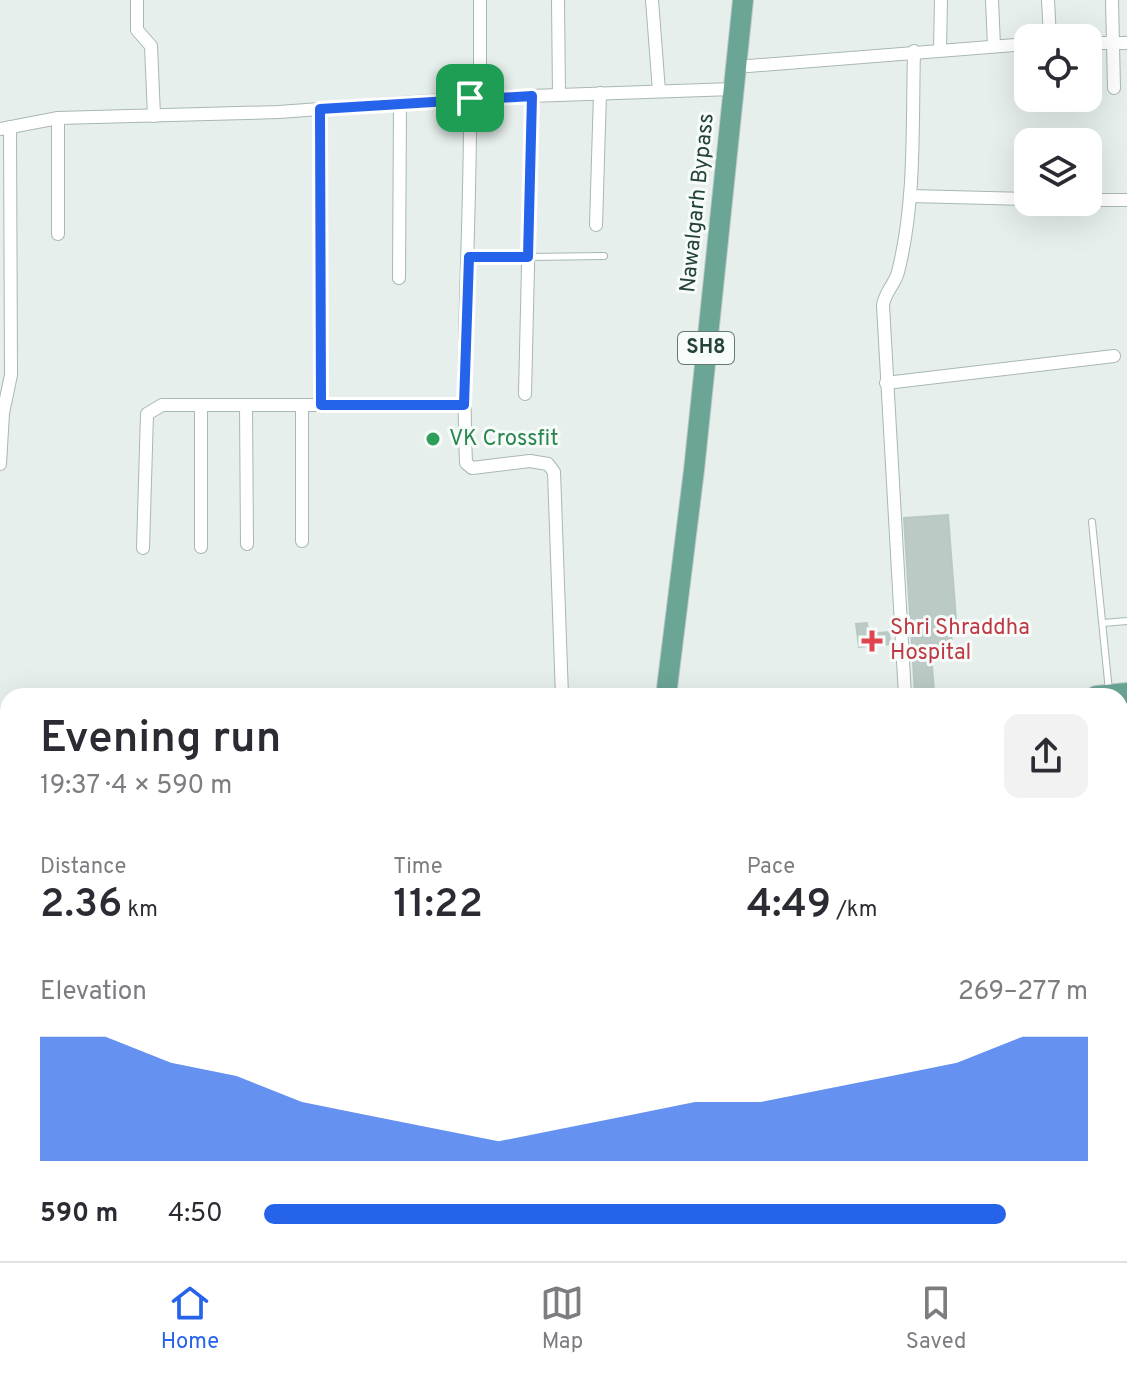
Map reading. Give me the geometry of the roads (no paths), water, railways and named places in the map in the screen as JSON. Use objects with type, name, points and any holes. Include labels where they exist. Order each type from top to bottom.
[{"type":"main road","name":"Nawalgarh Bypass","points":[[679,688],[677,651],[743,0]]},
{"type":"main road","name":"Nawalgarh Bypass","points":[[668,688],[677,651],[755,0]]},
{"type":"street","points":[[137,0],[137,30],[151,46],[154,116]]},
{"type":"street","points":[[480,0],[464,405],[468,466],[530,461],[548,464],[554,472],[562,688]]},
{"type":"street","points":[[558,0],[559,95]]},
{"type":"street","points":[[652,0],[659,91]]},
{"type":"street","points":[[940,49],[941,0]]},
{"type":"street","points":[[992,0],[994,46]]},
{"type":"street","points":[[1048,0],[1049,24]]},
{"type":"street","points":[[1112,0],[1121,43],[1114,88]]},
{"type":"street","points":[[748,66],[1014,45]]},
{"type":"street","points":[[905,688],[883,305],[884,297],[898,276],[910,196],[914,51]]},
{"type":"street","points":[[0,464],[3,413],[11,375],[5,318],[5,128],[58,118],[733,89]]},
{"type":"street","points":[[596,225],[600,93]]},
{"type":"street","points":[[525,394],[532,96]]},
{"type":"street","points":[[399,278],[400,103]]},
{"type":"street","points":[[320,109],[321,405]]},
{"type":"street","points":[[58,118],[58,234]]},
{"type":"street","points":[[910,196],[1014,199]]},
{"type":"street","points":[[1102,200],[1127,200]]},
{"type":"street","points":[[469,257],[528,257]]},
{"type":"street","points":[[886,383],[1114,356]]},
{"type":"street","points":[[143,548],[147,414],[162,405],[464,405]]},
{"type":"street","points":[[201,405],[201,547]]},
{"type":"street","points":[[246,405],[247,544]]},
{"type":"street","points":[[302,405],[302,541]]},
{"type":"lane","points":[[528,257],[604,256]]},
{"type":"lane","points":[[1092,522],[1103,623],[1114,688]]},
{"type":"lane","points":[[1103,623],[1127,621]]},
{"type":"place","name":"VK Crossfit","points":[[433,439]]},
{"type":"place","name":"Shri Shraddha Hospital","points":[[872,641]]}]
